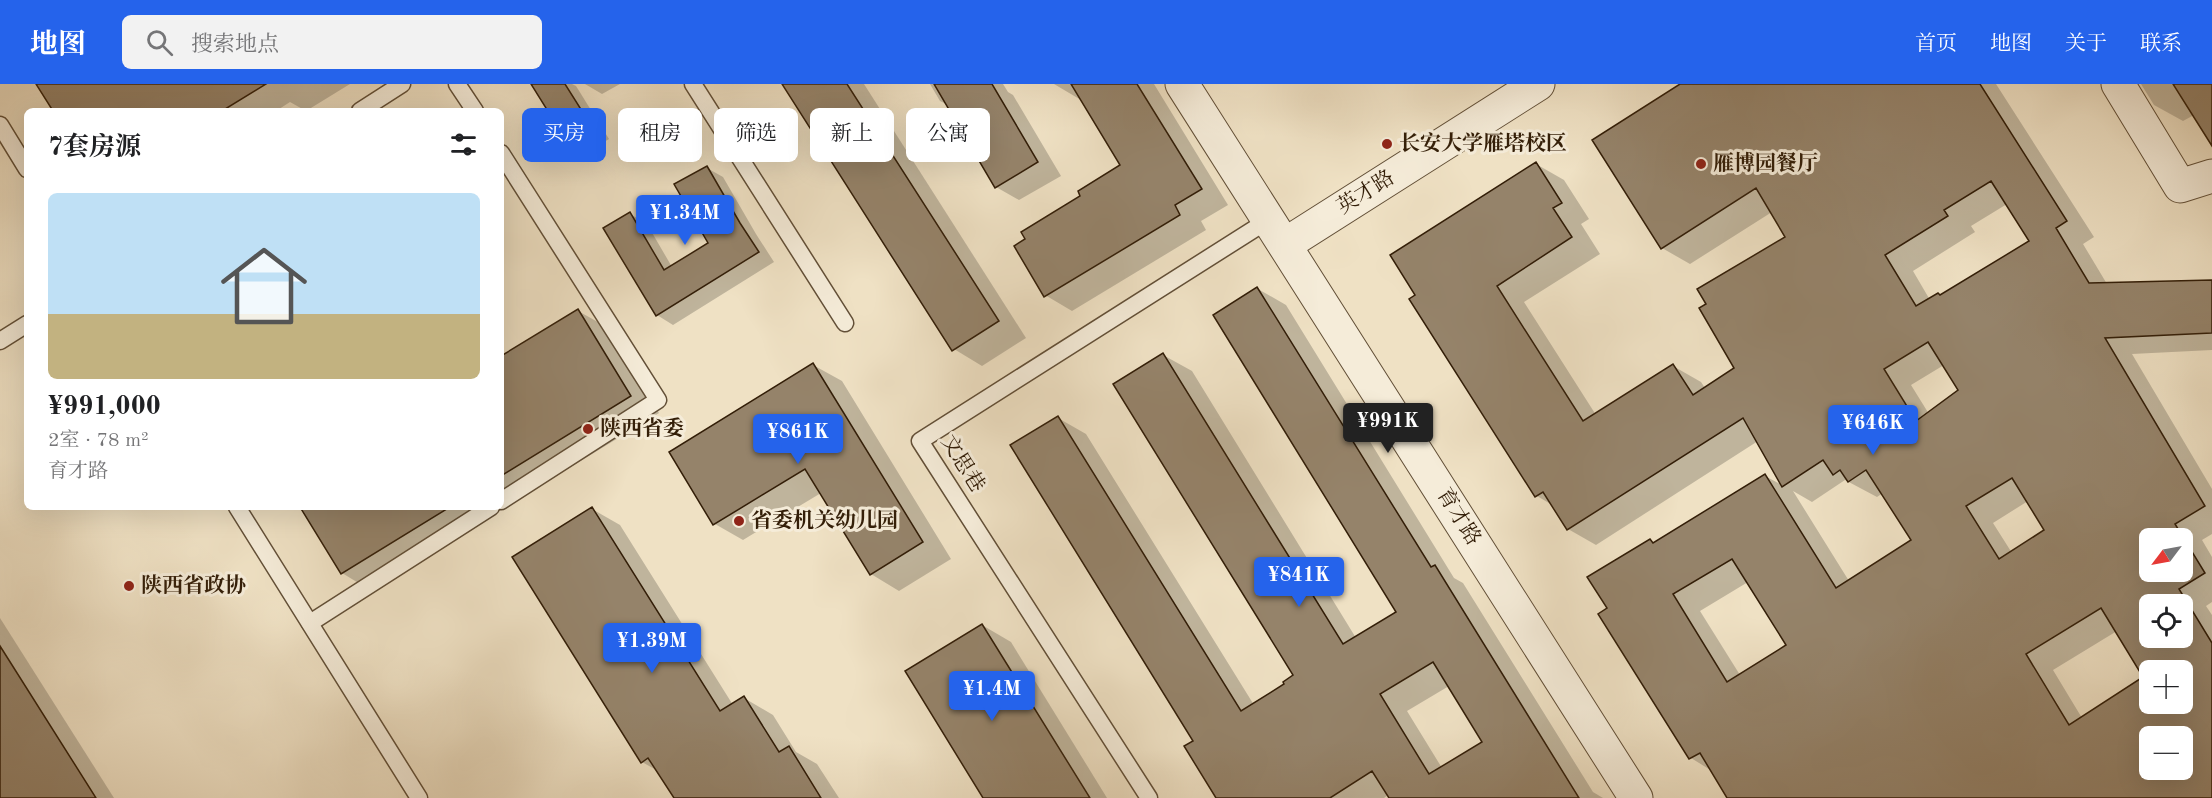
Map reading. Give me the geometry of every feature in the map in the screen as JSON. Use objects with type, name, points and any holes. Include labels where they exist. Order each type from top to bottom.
[{"type":"street","name":"育才路","points":[[1182,84],[1636,798]]},
{"type":"street","name":"英才路","points":[[1278,232],[1538,84]]},
{"type":"street","points":[[2118,84],[2180,186],[2212,176]]},
{"type":"lane","points":[[365,108],[402,84]]},
{"type":"lane","points":[[457,84],[473,108]]},
{"type":"lane","points":[[693,84],[845,323]]},
{"type":"lane","points":[[0,124],[24,164]]},
{"type":"lane","points":[[504,158],[658,400],[504,499]]},
{"type":"lane","name":"文思巷","points":[[1149,798],[920,441],[1278,232]]},
{"type":"lane","points":[[0,341],[24,326]]},
{"type":"lane","points":[[239,510],[419,798]]},
{"type":"lane","points":[[310,623],[486,510]]},
{"type":"building","points":[[36,84],[266,84],[227,108],[51,108]]},
{"type":"building","points":[[531,84],[565,84],[580,108],[546,108]]},
{"type":"building","points":[[782,84],[847,84],[862,108],[810,108],[810,128]]},
{"type":"building","points":[[934,84],[992,84],[1038,162],[995,188],[980,162],[990,162],[990,108],[948,108]]},
{"type":"building","points":[[1071,84],[1137,84],[1202,189],[1175,205],[1180,215],[1044,297],[1014,246],[1025,239],[1021,232],[1080,196],[1078,191],[1120,165]]},
{"type":"building","points":[[1680,84],[1980,84],[2067,221],[2056,228],[2089,283],[2212,280],[2212,333],[2105,338],[2205,506],[2175,524],[2177,528],[2139,528],[2139,582],[2190,582],[2179,589],[2182,594],[2139,594],[2139,648],[2193,648],[2193,612],[2212,643],[2212,798],[1727,798],[1700,753],[1689,759],[1598,614],[1607,608],[1587,577],[1650,539],[1653,543],[1765,474],[1836,588],[1911,540],[1866,470],[1848,482],[1840,470],[1833,475],[1823,460],[1782,487],[1743,418],[1567,530],[1543,492],[1535,497],[1409,299],[1415,295],[1390,255],[1536,162],[1562,203],[1553,208],[1572,237],[1497,286],[1583,421],[1673,364],[1693,395],[1734,368],[1699,308],[1706,304],[1697,289],[1785,237],[1756,188],[1661,249],[1592,140]],"holes":[[[1991,181],[2029,241],[1940,295],[1938,293],[1916,306],[1885,255],[1948,216],[1944,210]],[[1928,342],[1958,390],[1916,421],[1884,369]],[[2012,478],[2044,530],[1999,559],[1966,506]],[[1732,559],[1786,645],[1727,682],[1673,594]],[[2101,608],[2139,670],[2139,660],[2193,660],[2193,714],[2139,714],[2139,680],[2069,725],[2026,654]]]},
{"type":"building","points":[[2173,84],[2212,84],[2212,146]]},
{"type":"building","points":[[894,157],[999,321],[952,351],[832,162],[894,162]]},
{"type":"building","points":[[707,166],[759,252],[656,316],[603,228],[630,212],[664,270],[708,243],[674,184]]},
{"type":"building","points":[[1257,287],[1431,567],[1435,565],[1579,798],[1389,798],[1372,771],[1330,798],[1216,798],[1184,746],[1193,741],[1010,445],[1058,416],[1241,711],[1284,684],[1283,682],[1293,675],[1113,384],[1163,353],[1343,644],[1396,612],[1213,315]],"holes":[[[1433,662],[1482,742],[1429,774],[1380,694]]]},
{"type":"building","points":[[578,309],[631,396],[504,474],[504,354]]},
{"type":"building","points":[[813,363],[923,542],[870,575],[805,469],[713,525],[669,452]]},
{"type":"building","points":[[592,507],[720,711],[744,696],[779,752],[789,746],[821,798],[674,798],[648,758],[641,763],[512,557]]},
{"type":"building","points":[[302,510],[445,510],[341,574]]},
{"type":"building","points":[[2193,553],[2205,573],[2193,580]]},
{"type":"building","points":[[982,624],[1090,798],[983,798],[905,671]]},
{"type":"building","points":[[0,646],[96,798],[0,798]]},
{"type":"place","name":"长安大学雁塔校区","points":[[1387,144]]},
{"type":"place","name":"雁博园餐厅","points":[[1701,164]]},
{"type":"place","name":"陕西省委","points":[[588,429]]},
{"type":"place","name":"省委机关幼儿园","points":[[739,521]]},
{"type":"place","name":"陕西省政协","points":[[129,586]]}]
